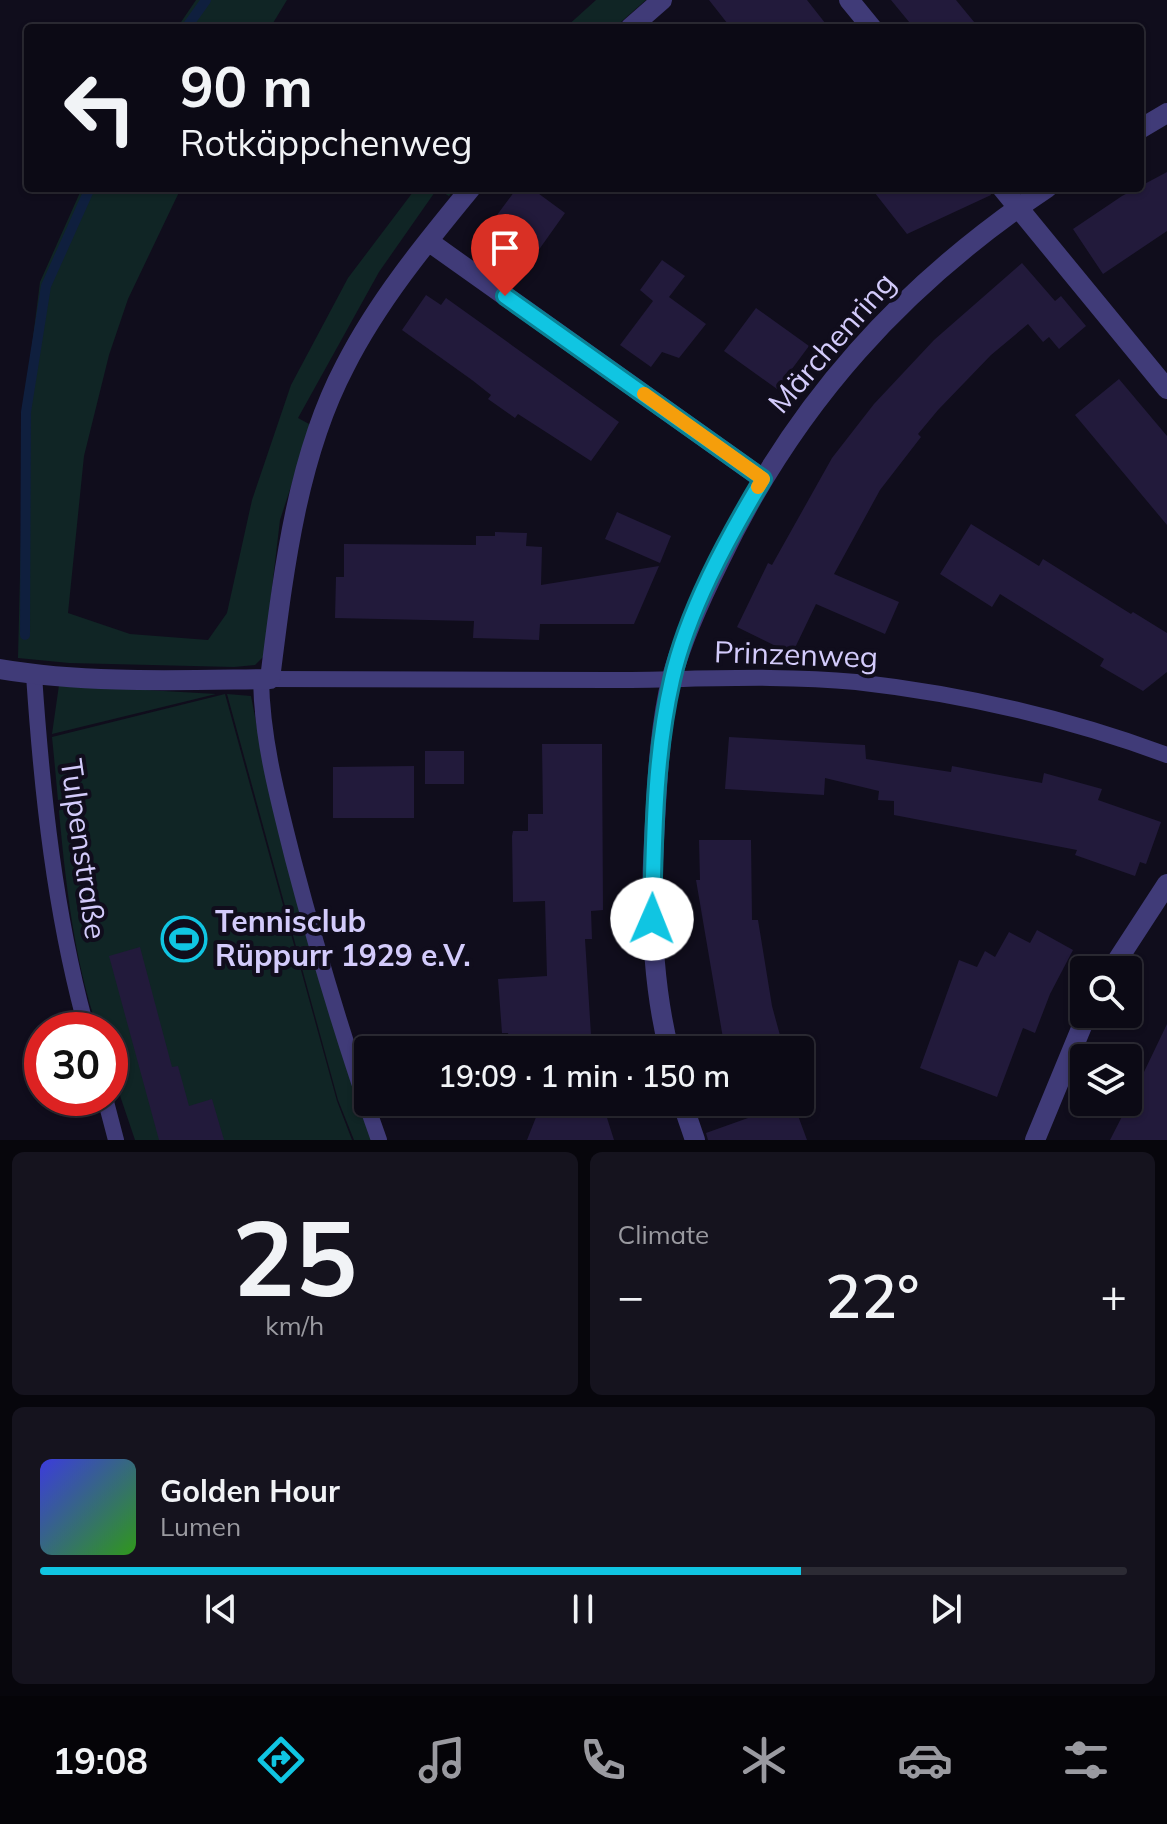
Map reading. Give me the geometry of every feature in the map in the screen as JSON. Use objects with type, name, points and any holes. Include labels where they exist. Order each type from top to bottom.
[{"type":"street","points":[[635,24],[662,0]]},
{"type":"street","points":[[849,0],[869,24]]},
{"type":"street","points":[[1144,127],[1167,113]]},
{"type":"street","points":[[0,669],[34,675],[115,679],[266,679],[307,461],[343,368],[377,309],[468,192]]},
{"type":"street","points":[[1005,192],[1167,389]]},
{"type":"street","name":"Märchenring","points":[[667,1036],[652,919],[658,772],[672,680],[687,633],[712,576],[739,519],[763,479],[798,424],[834,378],[878,328],[950,259],[1041,192]]},
{"type":"street","points":[[428,241],[763,479]]},
{"type":"street","points":[[1120,956],[1167,884]]},
{"type":"street","points":[[1035,1140],[1081,1028]]},
{"type":"street","points":[[687,1116],[695,1140]]},
{"type":"lane","name":"Tulpenstraße","points":[[34,675],[39,756],[67,951],[82,1012]]},
{"type":"lane","name":"Prinzenweg","points":[[266,679],[769,679],[854,682],[1022,710],[1112,735],[1167,755]]},
{"type":"lane","points":[[266,679],[269,764],[317,952],[379,1140]]},
{"type":"lane","points":[[110,1116],[116,1140]]},
{"type":"green space","points":[[196,0],[287,0],[272,24],[180,24]]},
{"type":"green space","points":[[596,0],[646,0],[619,24],[569,24]]},
{"type":"green space","points":[[80,192],[179,192],[128,299],[109,355],[84,456],[68,613],[130,634],[208,640],[227,613],[252,500],[291,385],[348,278],[413,192],[435,192],[379,272],[298,418],[311,425],[280,520],[264,656],[255,665],[69,663],[18,658],[24,410],[40,282]]},
{"type":"green space","points":[[59,685],[216,694],[52,734]]},
{"type":"green space","name":"Tennisclub Rüppurr 1929 e.V.","points":[[225,694],[337,1101],[352,1140],[135,1140],[127,1116],[128,1012],[92,1012],[87,994],[72,922],[52,737]]},
{"type":"green space","points":[[227,694],[251,696],[268,784],[354,1057],[354,1116],[372,1116],[380,1140],[354,1140],[338,1100]]},
{"type":"building","points":[[709,0],[807,0],[826,24],[728,24]]},
{"type":"building","points":[[891,0],[956,0],[976,24],[911,24]]},
{"type":"building","points":[[1167,172],[1167,231],[1103,274],[1073,229],[1130,192],[1144,192],[1144,184]]},
{"type":"building","points":[[514,192],[536,192],[565,213],[538,251],[494,219]]},
{"type":"building","points":[[874,192],[990,192],[991,195],[907,234]]},
{"type":"building","points":[[662,260],[685,276],[669,297],[706,324],[679,358],[662,352],[651,367],[620,345],[653,301],[640,290]]},
{"type":"building","points":[[1022,263],[1055,301],[1061,296],[1086,326],[1059,349],[1049,337],[1043,342],[1028,324],[991,355],[938,410],[880,490],[834,574],[899,602],[885,634],[816,604],[792,654],[737,627],[768,563],[772,565],[832,458],[874,404],[934,340]]},
{"type":"building","points":[[426,295],[441,305],[446,298],[619,422],[591,461],[518,414],[515,418],[488,399],[491,395],[472,380],[402,330]]},
{"type":"building","points":[[756,308],[809,346],[777,389],[724,351]]},
{"type":"building","points":[[1119,379],[1167,436],[1167,525],[1075,415]]},
{"type":"building","points":[[617,512],[671,536],[660,563],[605,539]]},
{"type":"building","points":[[971,524],[1039,566],[1043,559],[1167,633],[1167,672],[1143,691],[1100,666],[1104,659],[1000,594],[992,607],[940,574]]},
{"type":"building","points":[[495,532],[527,533],[526,546],[542,547],[541,585],[659,566],[634,624],[540,624],[539,640],[473,638],[474,621],[335,618],[336,577],[344,577],[344,544],[476,545],[476,536],[495,536]]},
{"type":"building","points":[[729,737],[865,745],[866,759],[951,772],[952,766],[1042,783],[1044,773],[1102,789],[1098,800],[1161,822],[1146,864],[1140,862],[1135,876],[1075,855],[1077,850],[894,815],[894,801],[878,800],[879,791],[825,778],[824,795],[725,789]]},
{"type":"building","points":[[542,744],[602,744],[603,910],[591,911],[592,939],[585,939],[591,1035],[508,1036],[508,1033],[502,1033],[498,979],[547,976],[545,901],[513,902],[513,831],[528,831],[528,814],[543,814]]},
{"type":"building","points":[[425,751],[464,751],[464,784],[425,784]]},
{"type":"building","points":[[414,766],[414,818],[333,818],[333,767]]},
{"type":"building","points":[[699,840],[751,840],[752,920],[758,920],[772,1006],[780,1036],[723,1036],[696,880],[700,880]]},
{"type":"building","points":[[1037,930],[1073,950],[1050,994],[1035,1033],[1023,1028],[997,1097],[920,1068],[959,960],[977,967],[985,951],[995,957],[1009,932],[1030,943]]},
{"type":"building","points":[[140,947],[172,1067],[178,1066],[189,1106],[212,1099],[224,1140],[159,1140],[128,1026],[128,1012],[124,1012],[109,956]]},
{"type":"building","points":[[1167,1024],[1167,1140],[1110,1140],[1122,1116],[1142,1116],[1142,1076]]},
{"type":"building","points":[[536,1116],[606,1116],[614,1140],[527,1140]]},
{"type":"building","points":[[754,1116],[798,1116],[807,1140],[708,1140],[706,1133]]},
{"type":"waterway","points":[[189,24],[206,0]]},
{"type":"waterway","points":[[25,635],[26,412],[46,286],[88,192]]},
{"type":"slow traffic","points":[[644,394],[763,479],[758,487]]},
{"type":"place","name":"Tennisclub Rüppurr 1929 e.V.","points":[[184,939]]},
{"type":"route","points":[[505,296],[763,479],[739,519],[712,576],[687,633],[672,680],[658,772],[652,919]]}]
